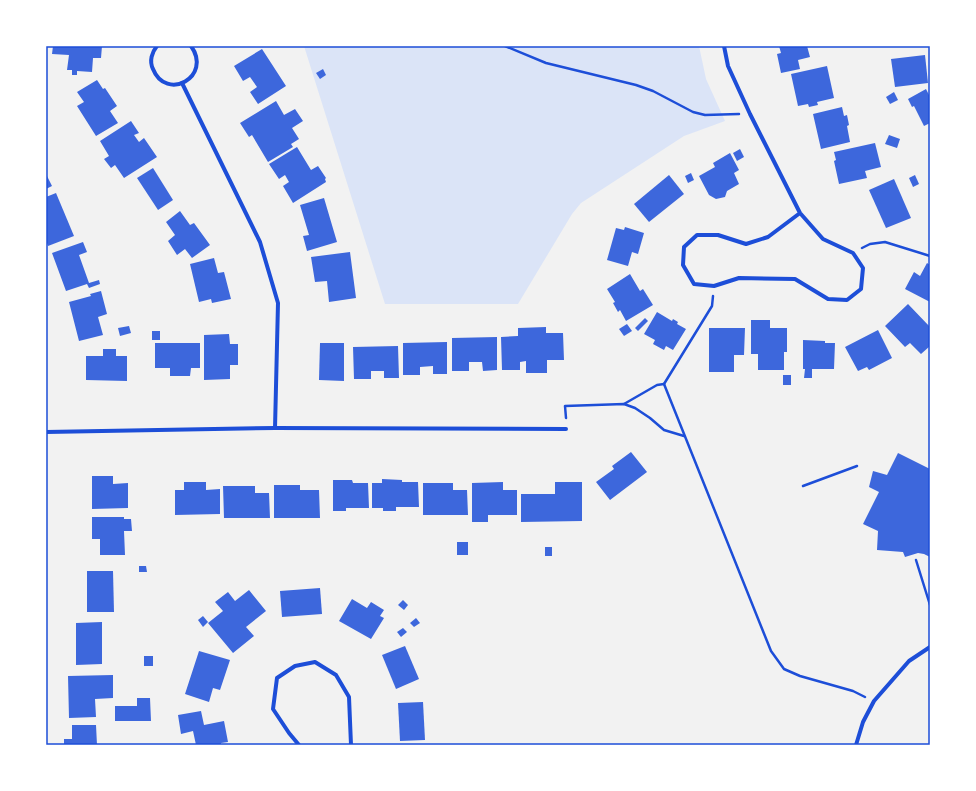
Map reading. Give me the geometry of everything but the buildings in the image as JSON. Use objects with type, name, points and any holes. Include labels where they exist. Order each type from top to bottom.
[{"type":"street","points":[[157,46],[151,57],[151,67],[159,79],[174,85],[189,80],[197,67],[198,60],[191,46]]},
{"type":"street","points":[[724,46],[728,66],[750,114],[800,213],[823,239],[853,253],[863,268],[861,289],[846,300],[828,299],[795,279],[740,278],[714,286],[694,284],[683,265],[684,247],[697,235],[718,235],[746,244],[768,237],[800,213]]},
{"type":"street","points":[[182,83],[260,242],[278,303],[275,428]]},
{"type":"street","points":[[46,432],[275,428],[566,429]]},
{"type":"street","points":[[856,745],[863,722],[874,701],[909,661],[930,647]]},
{"type":"street","points":[[299,745],[273,709],[277,678],[295,666],[315,662],[336,675],[349,698],[351,745]]},
{"type":"path","points":[[506,46],[546,63],[636,85],[653,91],[693,112],[705,115],[750,114]]},
{"type":"path","points":[[853,253],[870,244],[884,242],[930,256]]},
{"type":"path","points":[[664,384],[712,306],[714,286]]},
{"type":"path","points":[[624,404],[657,385],[664,384]]},
{"type":"path","points":[[664,384],[771,651],[784,669],[800,676],[853,691],[874,701]]},
{"type":"path","points":[[566,429],[565,406],[624,404],[640,411],[664,430],[685,436]]},
{"type":"path","points":[[804,486],[857,466]]},
{"type":"path","points":[[916,560],[930,605]]},
{"type":"shaded area","points":[[304,46],[699,46],[706,79],[725,121],[684,136],[581,203],[572,214],[518,304],[385,304]]}]
